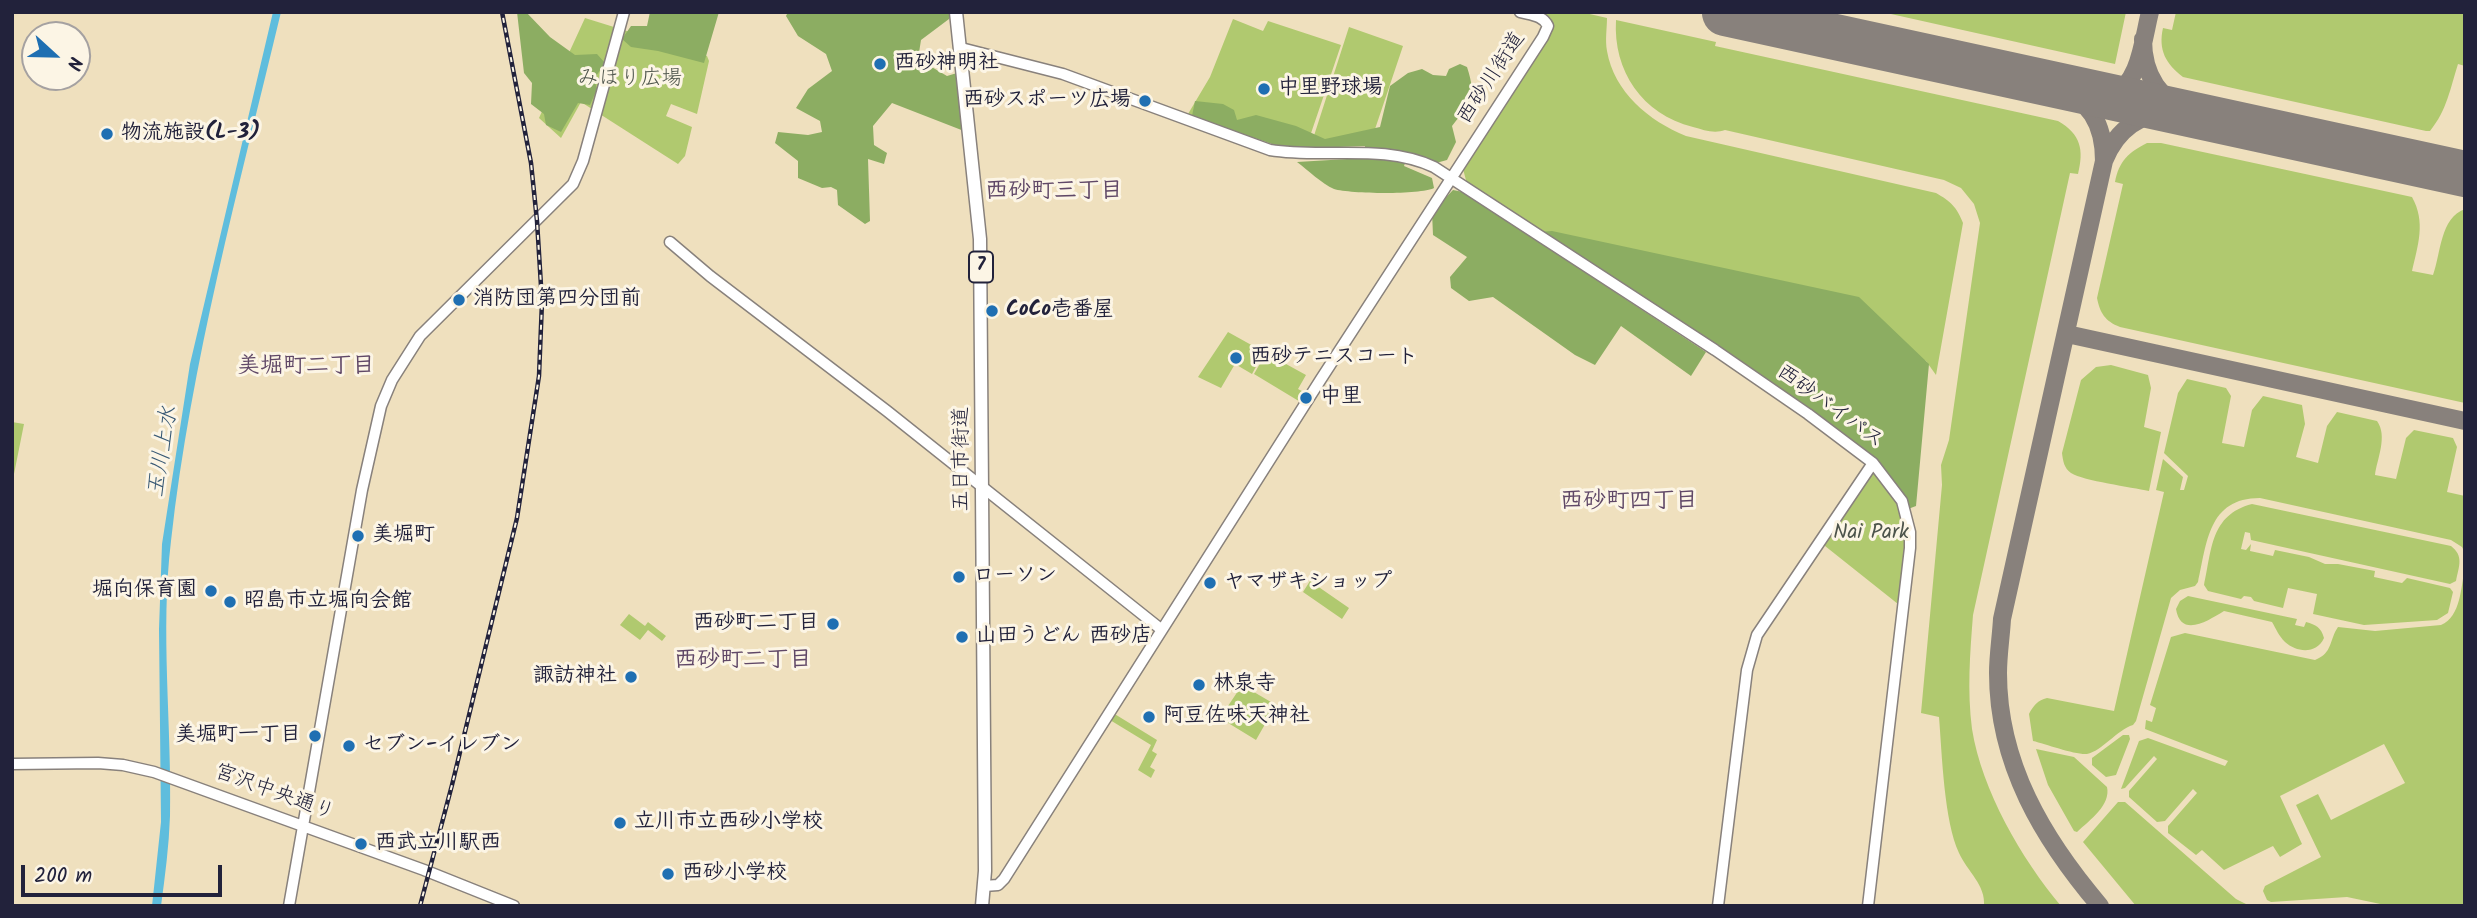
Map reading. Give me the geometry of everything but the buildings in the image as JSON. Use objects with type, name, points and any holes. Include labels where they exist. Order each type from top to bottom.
[{"type":"main road","name":"五日市街道","points":[[956,12],[981,239],[982,906]]},
{"type":"street","points":[[289,906],[362,490],[381,406],[392,380],[420,336],[573,184],[583,161],[624,12]]},
{"type":"street","name":"西砂川街道","points":[[1451,179],[1546,31],[1548,26],[1542,18],[1520,12]]},
{"type":"street","name":"西砂バイパス","points":[[961,48],[1063,74],[1270,150],[1368,152],[1420,161],[1715,350],[1873,463],[1902,501],[1910,532],[1910,548],[1868,906]]},
{"type":"street","points":[[984,886],[998,885],[1004,880],[1451,179]]},
{"type":"street","points":[[670,242],[1162,630]]},
{"type":"street","points":[[1718,906],[1747,670],[1757,635],[1873,463]]},
{"type":"street","name":"宮沢中央通り","points":[[12,764],[123,765],[154,772],[514,906]]},
{"type":"green space","points":[[517,12],[526,12],[550,37],[575,55],[597,54],[605,63],[594,79],[597,89],[590,105],[578,103],[561,132],[546,125],[544,114],[531,104],[532,83],[524,73]]},
{"type":"green space","points":[[650,12],[719,12],[704,63],[631,47],[622,39],[631,26],[647,26]]},
{"type":"green space","points":[[788,12],[949,12],[949,19],[921,40],[918,59],[947,76],[957,73],[964,131],[892,103],[873,126],[874,145],[887,153],[884,164],[868,159],[870,221],[865,224],[838,205],[837,190],[831,187],[822,188],[798,178],[798,161],[775,143],[778,132],[808,135],[822,132],[820,121],[796,108],[808,89],[832,71],[826,54],[798,36],[786,16]]},
{"type":"green space","points":[[1533,12],[1581,12],[1607,18],[1607,51],[1617,79],[1635,103],[1672,130],[1686,136],[1936,193],[1949,202],[1963,223],[1936,375],[1926,361],[1539,232],[1467,184],[1463,169],[1553,27],[1551,19]]},
{"type":"green space","points":[[1882,12],[2126,12],[2115,64]]},
{"type":"green space","points":[[2176,12],[2465,12],[2465,66],[2458,64],[2440,115],[2430,131],[2426,131],[2183,77],[2168,62],[2162,43],[2163,28],[2172,30]]},
{"type":"green space","name":"みほり広場","points":[[585,18],[707,56],[709,61],[697,114],[671,104],[666,116],[692,127],[685,156],[678,164],[581,102],[561,138],[539,118]]},
{"type":"green space","name":"中里野球場","points":[[1233,19],[1263,31],[1268,21],[1341,45],[1307,145],[1261,140],[1188,114],[1210,77]]},
{"type":"green space","points":[[1616,20],[1716,42],[1715,46],[2058,121],[2076,137],[2081,157],[2080,165],[2078,174],[2070,173],[1973,615],[1969,672],[1972,729],[1994,800],[2018,845],[2061,906],[1984,906],[1982,891],[1962,860],[1950,823],[1944,787],[1939,717],[1921,713],[1942,485],[1941,465],[1949,440],[1980,223],[1974,204],[1961,188],[1944,180],[1725,130],[1705,130],[1675,121],[1645,101],[1634,88],[1620,56]]},
{"type":"green space","points":[[1349,27],[1403,46],[1371,141],[1311,145]]},
{"type":"green space","points":[[1460,64],[1467,67],[1472,93],[1468,105],[1452,126],[1456,142],[1447,160],[1436,163],[1408,155],[1404,166],[1432,178],[1434,188],[1426,190],[1385,193],[1334,189],[1297,162],[1364,158],[1365,146],[1286,149],[1192,116],[1195,101],[1223,104],[1234,110],[1237,120],[1256,115],[1296,126],[1325,139],[1380,127],[1390,86],[1408,73],[1422,69],[1433,75],[1446,76],[1449,69]]},
{"type":"green space","points":[[2147,143],[2161,143],[2412,197],[2420,225],[2412,271],[2433,275],[2446,228],[2457,214],[2465,209],[2465,403],[2120,327],[2110,322],[2102,312],[2097,298],[2123,184],[2115,182],[2119,168],[2126,158]]},
{"type":"green space","points":[[1453,190],[1463,192],[1706,352],[1691,376],[1621,326],[1595,365],[1575,355],[1493,297],[1469,301],[1451,288],[1450,277],[1467,257],[1433,235],[1432,212]]},
{"type":"green space","points":[[1552,231],[1859,297],[1929,364],[1916,506],[1908,509],[1900,490],[1876,460],[1539,232]]},
{"type":"green space","name":"西砂テニスコート","points":[[1228,332],[1264,352],[1252,374],[1235,364],[1221,388],[1198,377]]},
{"type":"green space","points":[[1266,353],[1306,375],[1298,389],[1307,394],[1302,403],[1254,374]]},
{"type":"green space","points":[[2111,365],[2148,375],[2151,388],[2144,427],[2161,432],[2149,491],[2077,476],[2065,467],[2063,462],[2062,453],[2081,380],[2096,367]]},
{"type":"green space","points":[[2187,379],[2226,388],[2231,396],[2222,443],[2244,447],[2252,410],[2263,396],[2302,405],[2305,424],[2296,457],[2318,463],[2327,426],[2337,412],[2377,421],[2382,440],[2375,475],[2396,479],[2406,438],[2414,430],[2453,438],[2457,447],[2447,492],[2465,496],[2465,553],[2462,547],[2451,540],[2260,498],[2243,500],[2220,514],[2213,525],[2198,582],[2195,586],[2180,590],[2171,598],[2133,725],[2087,754],[2033,741],[2029,714],[2036,704],[2044,699],[2114,711],[2164,492],[2156,490],[2163,459],[2183,477],[2180,490],[2184,490],[2188,476],[2164,453],[2178,393]]},
{"type":"green space","points":[[12,422],[24,424],[12,484]]},
{"type":"green space","name":"Nai Park","points":[[1873,463],[1906,514],[1903,608],[1820,542]]},
{"type":"green space","points":[[2252,504],[2451,546],[2458,554],[2460,562],[2456,581],[2450,584],[2251,540],[2250,533],[2245,532],[2241,549],[2246,550],[2251,544],[2250,551],[2273,556],[2275,550],[2309,557],[2325,564],[2375,571],[2374,577],[2402,583],[2407,578],[2450,588],[2453,592],[2448,613],[2437,620],[2364,625],[2313,614],[2317,594],[2288,588],[2283,608],[2254,601],[2251,597],[2244,596],[2241,599],[2208,591],[2204,585],[2220,525],[2238,509]]},
{"type":"green space","points":[[2465,567],[2465,906],[2390,906],[2347,897],[2271,902],[2267,900],[2263,891],[2265,886],[2321,857],[2296,805],[2318,794],[2331,820],[2405,783],[2384,744],[2280,796],[2302,844],[2280,857],[2273,846],[2224,870],[2202,850],[2196,855],[2168,833],[2168,826],[2197,793],[2193,789],[2165,821],[2157,822],[2129,797],[2129,791],[2157,759],[2154,756],[2125,788],[2121,789],[2139,741],[2148,738],[2225,766],[2228,761],[2145,729],[2146,720],[2152,722],[2156,708],[2150,705],[2171,637],[2185,633],[2315,660],[2328,650],[2338,627],[2375,631],[2441,625],[2448,621],[2459,600]]},
{"type":"green space","points":[[1310,581],[1349,608],[1342,619],[1303,592]]},
{"type":"green space","points":[[2188,596],[2297,619],[2295,625],[2304,627],[2306,622],[2313,624],[2320,629],[2324,638],[2317,647],[2301,650],[2285,642],[2272,622],[2224,611],[2204,622],[2189,625],[2179,618],[2176,609],[2180,601]]},
{"type":"green space","points":[[629,614],[645,626],[648,622],[666,636],[662,641],[648,630],[640,640],[620,625]]},
{"type":"green space","points":[[1242,685],[1276,705],[1256,740],[1220,718]]},
{"type":"green space","points":[[1113,713],[1157,740],[1152,751],[1157,754],[1150,767],[1155,770],[1151,778],[1138,770],[1151,745],[1110,720]]},
{"type":"green space","points":[[2123,735],[2129,735],[2130,739],[2116,775],[2106,777],[2092,765],[2092,758]]},
{"type":"green space","points":[[2036,749],[2074,757],[2107,787],[2103,806],[2077,832],[2048,785]]},
{"type":"green space","points":[[2118,802],[2125,802],[2236,899],[2250,906],[2136,906],[2083,842]]},
{"type":"water","points":[[273,12],[281,12],[218,275],[180,474],[166,610],[170,782],[167,861],[161,906],[152,906],[161,822],[159,629],[162,544],[190,364]]},
{"type":"taxiway","points":[[1779,12],[1792,23],[1809,31]]},
{"type":"taxiway","points":[[2111,96],[2121,90],[2134,72],[2150,12]]},
{"type":"taxiway","points":[[2143,39],[2146,64],[2156,85],[2171,102],[2193,115]]},
{"type":"taxiway","points":[[2056,84],[2086,106],[2098,124],[2104,161]]},
{"type":"taxiway","points":[[2100,906],[2043,827],[2015,769],[2000,706],[1998,666],[2002,619],[2104,161],[2116,139],[2132,124],[2152,115],[2176,111]]},
{"type":"taxiway","points":[[2067,334],[2465,421]]},
{"type":"runway","points":[[1725,13],[2465,174]]},
{"type":"railway","points":[[420,906],[517,518],[539,376],[542,302],[537,221],[531,163],[502,12]]},
{"type":"place","name":"西砂神明社","points":[[880,64]]},
{"type":"place","name":"中里野球場","points":[[1264,89]]},
{"type":"place","name":"西砂スポーツ広場","points":[[1145,101]]},
{"type":"place","name":"物流施設(L-3)","points":[[107,134]]},
{"type":"place","name":"消防団第四分団前","points":[[459,300]]},
{"type":"place","name":"CoCo壱番屋","points":[[992,311]]},
{"type":"place","name":"西砂テニスコート","points":[[1236,358]]},
{"type":"place","name":"中里","points":[[1306,398]]},
{"type":"place","name":"美堀町","points":[[358,536]]},
{"type":"place","name":"ローソン","points":[[959,577]]},
{"type":"place","name":"ヤマザキショップ","points":[[1210,583]]},
{"type":"place","name":"堀向保育園","points":[[211,591]]},
{"type":"place","name":"昭島市立堀向会館","points":[[230,602]]},
{"type":"place","name":"西砂町二丁目","points":[[833,624]]},
{"type":"place","name":"山田うどん 西砂店","points":[[962,637]]},
{"type":"place","name":"諏訪神社","points":[[631,677]]},
{"type":"place","name":"林泉寺","points":[[1199,685]]},
{"type":"place","name":"阿豆佐味天神社","points":[[1149,717]]},
{"type":"place","name":"美堀町一丁目","points":[[315,736]]},
{"type":"place","name":"セブン-イレブン","points":[[349,746]]},
{"type":"place","name":"立川市立西砂小学校","points":[[620,823]]},
{"type":"place","name":"西武立川駅西","points":[[361,844]]},
{"type":"place","name":"西砂小学校","points":[[668,874]]},
{"type":"district","name":"西砂町三丁目","points":[[1054,193]]},
{"type":"district","name":"美堀町二丁目","points":[[306,368]]},
{"type":"district","name":"西砂町四丁目","points":[[1629,503]]},
{"type":"district","name":"西砂町二丁目","points":[[743,662]]},
{"type":"water label","name":"玉川上水","points":[[165,452]]}]
